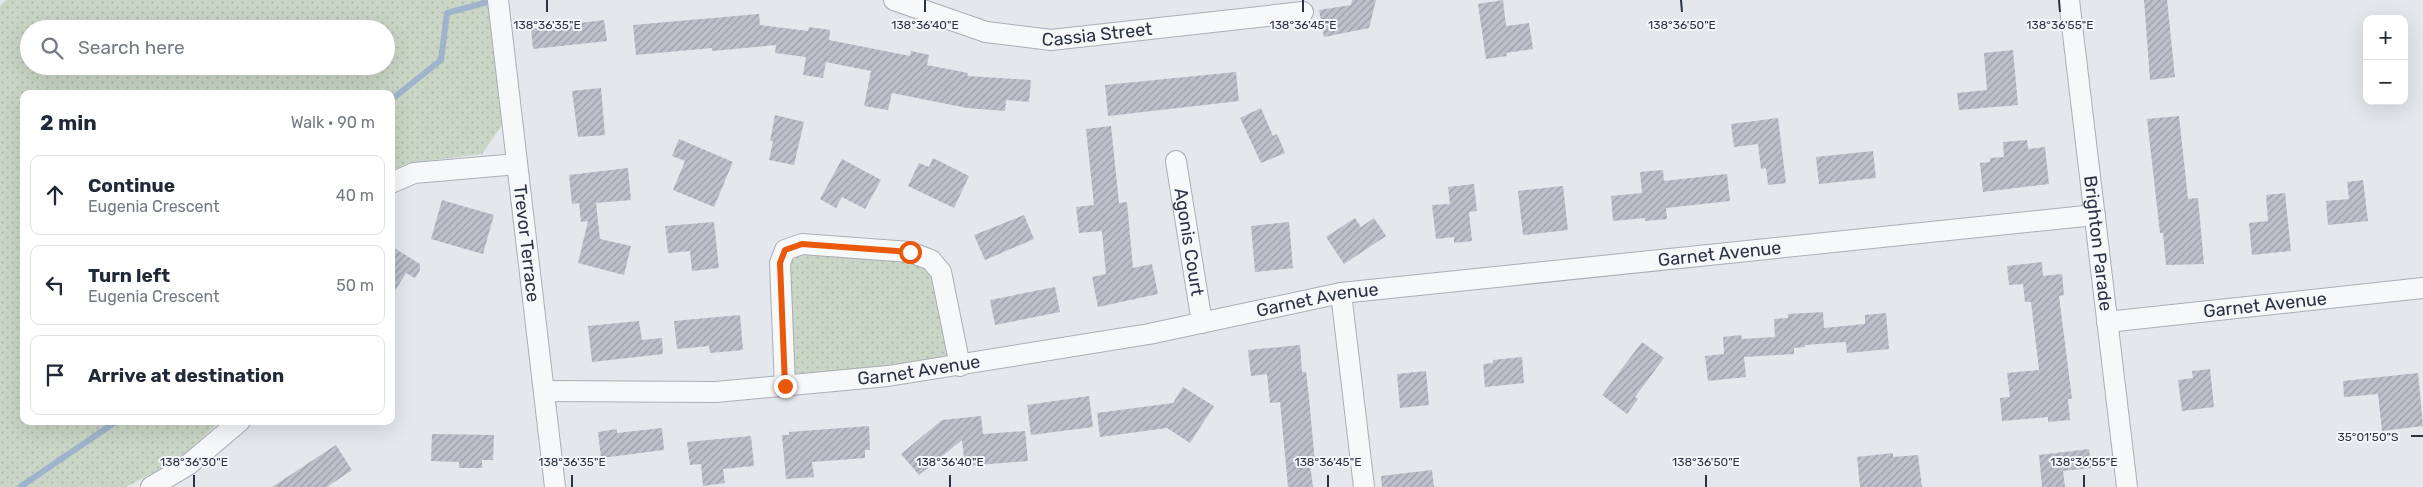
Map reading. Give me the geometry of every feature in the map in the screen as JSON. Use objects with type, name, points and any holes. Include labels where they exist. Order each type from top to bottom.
[{"type":"street","name":"Trevor Terrace","points":[[498,0],[555,487]]},
{"type":"street","name":"Cassia Street","points":[[894,0],[986,32],[1051,40],[1303,12]]},
{"type":"street","name":"Brighton Parade","points":[[2069,0],[2127,487]]},
{"type":"street","name":"Agonis Court","points":[[1176,161],[1202,323]]},
{"type":"street","points":[[395,181],[414,173],[517,164]]},
{"type":"street","name":"Garnet Avenue","points":[[544,391],[716,392],[785,386],[960,366],[1202,323],[1341,293],[2095,215]]},
{"type":"street","points":[[785,386],[780,263],[785,250],[802,244],[910,252],[931,260],[941,272],[960,366]]},
{"type":"street","name":"Garnet Avenue","points":[[2107,322],[2423,288]]},
{"type":"street","points":[[1341,293],[1364,487]]},
{"type":"street","points":[[151,487],[188,465],[235,425]]},
{"type":"green space","points":[[6,0],[487,0],[504,122],[482,154],[410,163],[395,169],[395,90],[20,90],[20,425],[216,425],[181,458],[126,487],[0,487],[0,6]]},
{"type":"green space","points":[[803,250],[908,259],[927,266],[937,277],[952,361],[789,380],[786,266]]},
{"type":"building","points":[[1352,0],[1376,0],[1369,28],[1324,37],[1319,10],[1351,5]]},
{"type":"building","points":[[1503,0],[1506,26],[1529,23],[1533,49],[1506,53],[1507,56],[1486,59],[1478,4]]},
{"type":"building","points":[[2144,0],[2167,0],[2175,77],[2150,80]]},
{"type":"building","points":[[759,14],[760,25],[808,31],[809,27],[830,30],[829,40],[910,56],[911,51],[929,55],[927,65],[968,73],[967,76],[1031,80],[1029,102],[1006,100],[1005,111],[967,108],[892,93],[888,110],[864,106],[871,71],[826,62],[823,78],[803,75],[806,57],[775,53],[776,45],[712,51],[712,48],[636,55],[633,25]]},
{"type":"building","points":[[604,20],[607,41],[533,49],[531,29]]},
{"type":"building","points":[[2013,50],[2018,105],[1959,110],[1957,93],[1987,90],[1984,53]]},
{"type":"building","points":[[1236,72],[1239,101],[1108,116],[1105,85]]},
{"type":"building","points":[[601,88],[605,135],[578,137],[572,91]]},
{"type":"building","points":[[1261,108],[1273,136],[1277,134],[1285,153],[1261,163],[1240,118]]},
{"type":"building","points":[[775,115],[804,122],[794,165],[769,160],[773,141],[770,141]]},
{"type":"building","points":[[2179,116],[2188,199],[2198,198],[2204,264],[2166,265],[2163,233],[2160,233],[2147,119]]},
{"type":"building","points":[[1778,118],[1786,183],[1768,185],[1766,168],[1761,169],[1758,144],[1734,147],[1731,124]]},
{"type":"building","points":[[1111,126],[1119,203],[1127,202],[1133,268],[1152,264],[1158,294],[1098,307],[1092,277],[1106,274],[1102,231],[1079,233],[1076,207],[1094,205],[1086,129]]},
{"type":"building","points":[[679,139],[733,162],[714,207],[673,190],[685,161],[672,156]]},
{"type":"building","points":[[2027,140],[2028,149],[2045,147],[2049,184],[1983,192],[1980,163],[1990,162],[1990,158],[2004,157],[2003,142]]},
{"type":"building","points":[[1873,151],[1876,178],[1819,184],[1816,157]]},
{"type":"building","points":[[933,158],[969,176],[954,208],[908,186],[919,163],[929,167]]},
{"type":"building","points":[[842,159],[881,180],[865,209],[842,197],[836,208],[820,199]]},
{"type":"building","points":[[628,168],[631,200],[596,203],[600,239],[631,246],[624,275],[578,263],[588,221],[581,222],[579,203],[572,204],[569,175]]},
{"type":"building","points":[[1663,170],[1664,181],[1727,174],[1730,201],[1666,208],[1667,219],[1645,221],[1645,218],[1613,221],[1611,196],[1642,193],[1640,172]]},
{"type":"building","points":[[2363,180],[2368,221],[2328,225],[2326,201],[2349,199],[2347,182]]},
{"type":"building","points":[[1474,184],[1477,211],[1469,212],[1472,241],[1454,243],[1454,237],[1436,239],[1432,205],[1450,204],[1448,187]]},
{"type":"building","points":[[1563,186],[1568,230],[1523,235],[1518,191]]},
{"type":"building","points":[[2285,193],[2291,251],[2252,255],[2249,223],[2268,221],[2266,195]]},
{"type":"building","points":[[442,200],[494,215],[483,254],[431,239]]},
{"type":"building","points":[[1024,215],[1034,239],[985,260],[974,235]]},
{"type":"building","points":[[1355,218],[1361,227],[1374,218],[1386,236],[1344,264],[1326,237]]},
{"type":"building","points":[[714,222],[719,268],[692,271],[690,251],[668,253],[665,226]]},
{"type":"building","points":[[1289,222],[1293,268],[1255,272],[1251,226]]},
{"type":"building","points":[[395,248],[420,264],[420,270],[415,278],[406,273],[395,291]]},
{"type":"building","points":[[2042,262],[2043,276],[2062,274],[2064,295],[2059,296],[2072,399],[2068,399],[2070,420],[2048,422],[2048,417],[2002,421],[2000,398],[2010,397],[2007,373],[2039,370],[2031,302],[2025,302],[2023,284],[2009,285],[2007,266]]},
{"type":"building","points":[[1055,287],[1060,312],[995,325],[990,300]]},
{"type":"building","points":[[1823,312],[1824,328],[1865,324],[1865,315],[1886,313],[1889,349],[1847,353],[1846,342],[1805,345],[1805,347],[1794,348],[1794,354],[1744,357],[1746,377],[1708,381],[1705,356],[1724,354],[1723,337],[1741,335],[1742,339],[1775,337],[1774,319],[1788,318],[1788,314]]},
{"type":"building","points":[[740,315],[743,350],[710,353],[709,346],[677,349],[674,321]]},
{"type":"building","points":[[639,321],[642,340],[662,338],[663,354],[592,362],[588,326]]},
{"type":"building","points":[[1642,342],[1664,358],[1635,397],[1638,399],[1627,414],[1602,395]]},
{"type":"building","points":[[1300,345],[1302,372],[1306,372],[1315,463],[1310,464],[1313,487],[1288,487],[1280,402],[1270,403],[1267,374],[1251,376],[1248,350]]},
{"type":"building","points":[[1522,357],[1524,383],[1485,387],[1483,364],[1493,363],[1493,360]]},
{"type":"building","points":[[2210,369],[2214,407],[2182,411],[2178,380],[2193,378],[2192,371]]},
{"type":"building","points":[[1426,371],[1429,405],[1400,408],[1397,374]]},
{"type":"building","points":[[2418,373],[2423,426],[2382,431],[2378,394],[2344,397],[2343,381]]},
{"type":"building","points":[[1183,387],[1214,406],[1190,443],[1167,428],[1100,437],[1097,413],[1173,403]]},
{"type":"building","points":[[1089,396],[1093,427],[1031,435],[1027,405]]},
{"type":"building","points":[[981,416],[983,434],[1025,431],[1028,461],[965,466],[962,440],[919,475],[901,454],[942,420]]},
{"type":"building","points":[[869,426],[870,450],[865,450],[865,458],[812,462],[814,477],[786,479],[782,435],[789,435],[789,432]]},
{"type":"building","points":[[662,428],[664,450],[601,458],[598,432],[617,429],[617,433]]},
{"type":"building","points":[[432,434],[494,435],[493,460],[482,460],[482,468],[459,468],[459,462],[431,461]]},
{"type":"building","points":[[751,436],[754,466],[723,469],[725,483],[703,486],[701,464],[690,465],[687,442]]},
{"type":"building","points":[[336,445],[352,470],[327,487],[272,487]]},
{"type":"building","points":[[2089,449],[2091,468],[2063,471],[2065,487],[2042,487],[2039,455]]},
{"type":"building","points":[[1893,453],[1893,457],[1918,455],[1922,487],[1860,487],[1857,457]]},
{"type":"building","points":[[1432,470],[1434,487],[1382,487],[1381,476]]},
{"type":"waterway","points":[[395,97],[441,60],[447,13],[495,0]]},
{"type":"waterway","points":[[20,487],[111,425]]},
{"type":"route","points":[[785,386],[780,263],[785,250],[802,244],[910,252]]}]
